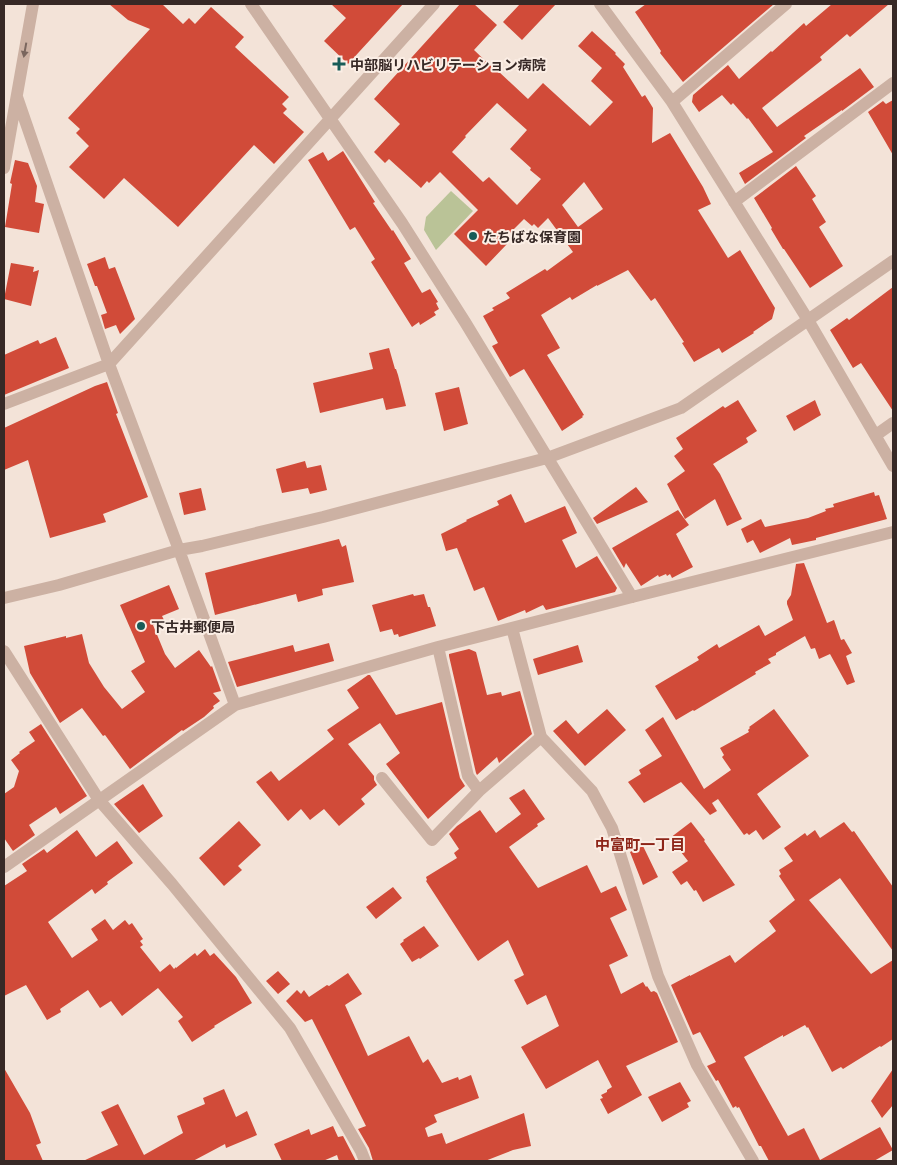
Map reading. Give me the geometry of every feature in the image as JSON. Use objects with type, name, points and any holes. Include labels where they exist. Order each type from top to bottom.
[{"type":"street","points":[[4,168],[33,4]]},
{"type":"street","points":[[251,4],[402,223],[455,306],[632,597]]},
{"type":"street","points":[[4,404],[109,364],[434,4]]},
{"type":"street","points":[[672,102],[786,4]]},
{"type":"street","points":[[603,5],[672,102],[808,320],[893,466]]},
{"type":"street","points":[[734,202],[893,83]]},
{"type":"street","points":[[17,97],[109,364],[235,705]]},
{"type":"street","points":[[4,598],[59,585],[179,550],[323,517],[547,458],[682,408],[893,261]]},
{"type":"street","points":[[876,435],[893,423]]},
{"type":"street","points":[[4,867],[235,705],[438,647],[893,532]]},
{"type":"street","points":[[512,628],[541,737],[592,790],[612,828],[658,976],[697,1065],[753,1161]]},
{"type":"street","points":[[438,647],[468,776],[479,791]]},
{"type":"street","points":[[4,651],[99,800],[172,884],[290,1028],[365,1161]]},
{"type":"street","points":[[382,778],[432,840],[479,791],[541,737]]},
{"type":"green space","points":[[451,191],[473,211],[436,250],[424,230],[426,217]]},
{"type":"building","points":[[109,4],[162,4],[183,24],[189,18],[195,24],[211,7],[244,37],[235,47],[289,97],[282,104],[287,109],[283,113],[304,132],[274,164],[254,145],[178,227],[124,178],[104,199],[69,167],[89,146],[76,133],[80,129],[68,118],[150,29],[128,20]]},
{"type":"building","points":[[331,4],[403,4],[348,64],[324,41],[346,18]]},
{"type":"building","points":[[460,4],[474,4],[497,25],[474,50],[528,99],[543,83],[590,126],[613,102],[591,81],[602,68],[578,46],[592,31],[625,64],[623,67],[642,97],[645,95],[653,108],[652,143],[670,133],[703,187],[711,204],[698,210],[728,258],[740,250],[775,308],[772,319],[722,353],[719,348],[694,362],[682,343],[684,342],[655,298],[651,301],[628,270],[572,300],[570,297],[541,315],[560,348],[547,355],[584,415],[562,431],[524,369],[510,377],[492,346],[498,343],[483,316],[494,310],[492,308],[510,298],[506,293],[545,269],[547,271],[573,252],[548,218],[538,228],[534,224],[532,226],[524,219],[503,240],[507,244],[486,266],[454,234],[478,210],[440,172],[421,188],[389,159],[385,163],[374,152],[400,124],[374,99]],"holes":[[[497,103],[527,130],[510,149],[541,179],[517,205],[489,177],[483,182],[452,152]],[[584,182],[603,209],[578,227],[562,205]]]},
{"type":"building","points":[[520,4],[556,4],[522,40],[503,22]]},
{"type":"building","points":[[646,4],[774,4],[683,82],[660,53],[661,51],[635,12]]},
{"type":"building","points":[[832,4],[889,4],[850,37],[847,34],[820,57],[822,60],[762,108],[777,127],[860,68],[874,87],[804,136],[806,138],[745,184],[739,173],[773,152],[748,118],[733,103],[731,105],[722,95],[699,112],[692,102],[693,95],[728,65],[739,79],[804,23],[806,26]]},
{"type":"building","points":[[893,100],[893,155],[868,112],[883,101],[886,104]]},
{"type":"building","points":[[343,151],[375,202],[373,203],[411,259],[404,263],[422,293],[430,289],[438,302],[436,303],[439,309],[434,312],[436,315],[420,325],[419,322],[412,327],[371,262],[375,259],[355,227],[350,230],[308,160],[323,152],[328,161]]},
{"type":"building","points":[[15,160],[28,163],[37,186],[35,202],[44,204],[39,233],[5,227],[12,184],[10,183]]},
{"type":"building","points":[[796,166],[816,196],[812,199],[826,222],[819,227],[843,266],[810,288],[783,249],[754,198]]},
{"type":"building","points":[[105,257],[109,269],[115,267],[135,319],[120,334],[116,325],[105,329],[101,315],[107,313],[87,264]]},
{"type":"building","points":[[11,263],[34,267],[33,272],[39,270],[31,306],[4,299]]},
{"type":"building","points":[[893,287],[893,411],[861,363],[853,368],[830,330],[847,318],[849,320]]},
{"type":"building","points":[[56,337],[69,368],[4,395],[4,355],[38,340],[40,344]]},
{"type":"building","points":[[389,348],[406,406],[386,410],[383,398],[320,413],[313,383],[373,369],[369,353]]},
{"type":"building","points":[[107,382],[118,413],[116,414],[148,497],[103,514],[106,522],[50,538],[28,460],[4,470],[4,428]]},
{"type":"building","points":[[459,387],[468,424],[444,431],[435,393]]},
{"type":"building","points":[[738,400],[757,431],[746,438],[747,443],[713,464],[720,474],[742,519],[727,526],[715,499],[685,519],[667,484],[685,471],[674,456],[683,449],[676,438],[723,406],[725,408]]},
{"type":"building","points":[[815,400],[821,415],[794,431],[786,416]]},
{"type":"building","points":[[305,461],[307,468],[321,465],[327,490],[310,494],[308,488],[282,493],[276,469]]},
{"type":"building","points":[[636,487],[648,502],[597,524],[593,518]]},
{"type":"building","points":[[201,488],[206,510],[184,515],[179,493]]},
{"type":"building","points":[[874,492],[875,496],[879,495],[887,519],[816,538],[816,540],[792,545],[790,538],[760,553],[753,540],[747,543],[741,529],[761,519],[765,527],[808,518],[826,511],[825,509],[834,507],[833,504]]},
{"type":"building","points":[[511,494],[525,523],[565,506],[577,533],[562,540],[576,568],[597,556],[617,588],[615,592],[546,610],[543,605],[526,613],[525,610],[498,621],[484,587],[474,591],[457,548],[446,551],[441,534],[499,505],[497,501]]},
{"type":"building","points":[[678,510],[689,525],[676,534],[693,567],[672,578],[670,574],[659,577],[658,575],[641,586],[626,563],[624,568],[612,548]]},
{"type":"building","points":[[339,539],[342,547],[346,545],[354,582],[322,589],[323,595],[298,602],[296,594],[215,615],[205,573]]},
{"type":"building","points":[[804,563],[827,623],[834,620],[841,640],[844,639],[852,653],[846,656],[855,682],[847,685],[830,654],[819,659],[815,648],[811,649],[805,636],[768,659],[771,663],[755,672],[756,674],[676,720],[655,686],[699,660],[697,657],[717,644],[719,648],[759,625],[765,636],[793,620],[787,601],[791,595],[796,564]]},
{"type":"building","points":[[169,585],[179,609],[162,616],[164,620],[153,625],[165,654],[175,668],[199,650],[212,666],[221,691],[213,693],[220,701],[204,717],[182,730],[130,769],[82,708],[60,723],[30,673],[24,646],[82,634],[89,663],[104,687],[122,709],[145,692],[131,671],[145,662],[120,605]]},
{"type":"building","points":[[413,594],[414,596],[424,594],[436,626],[399,637],[398,634],[394,635],[392,629],[380,632],[372,605]]},
{"type":"building","points":[[329,643],[334,661],[237,687],[228,662],[293,645],[295,652]]},
{"type":"building","points":[[578,645],[583,662],[538,675],[533,659]]},
{"type":"building","points":[[469,649],[476,652],[487,695],[501,692],[502,696],[520,691],[532,734],[499,763],[497,757],[477,775],[449,656],[449,654]]},
{"type":"building","points":[[370,675],[396,715],[442,702],[460,778],[465,786],[428,819],[386,764],[400,753],[380,723],[348,744],[374,776],[377,785],[361,799],[365,804],[339,826],[324,809],[310,820],[301,809],[288,821],[256,782],[271,771],[279,781],[334,739],[327,730],[359,708],[347,690]]},
{"type":"building","points":[[607,709],[626,730],[585,766],[553,731],[566,720],[578,734]]},
{"type":"building","points":[[774,709],[809,756],[757,794],[781,827],[763,840],[756,830],[749,835],[747,833],[744,835],[718,799],[712,803],[717,811],[710,815],[681,782],[644,803],[628,782],[641,774],[639,770],[662,756],[645,730],[663,717],[704,789],[731,770],[722,757],[724,755],[720,748],[749,732],[749,727]]},
{"type":"building","points":[[41,724],[87,796],[60,814],[56,807],[29,825],[35,835],[13,851],[4,838],[4,794],[14,787],[19,771],[11,760],[35,741],[29,732]]},
{"type":"building","points":[[143,784],[163,816],[139,833],[114,804]]},
{"type":"building","points":[[524,789],[545,819],[509,847],[538,888],[587,865],[601,893],[616,886],[627,910],[610,918],[628,956],[609,965],[621,994],[643,982],[651,992],[657,993],[678,1042],[626,1066],[642,1095],[608,1114],[600,1099],[603,1098],[601,1095],[612,1087],[598,1060],[546,1089],[521,1047],[559,1026],[546,995],[527,1005],[514,980],[524,975],[508,940],[478,961],[426,881],[426,877],[457,858],[454,853],[459,849],[449,834],[457,826],[480,810],[496,833],[521,814],[509,798]]},
{"type":"building","points":[[239,821],[261,845],[238,866],[242,870],[224,886],[199,858]]},
{"type":"building","points":[[691,822],[735,885],[703,902],[696,890],[694,891],[687,881],[681,885],[672,872],[688,861],[670,838]]},
{"type":"building","points":[[844,822],[852,832],[854,831],[893,887],[893,951],[840,878],[809,900],[871,974],[893,960],[893,1039],[843,1069],[841,1067],[832,1072],[808,1027],[805,1025],[744,1057],[788,1136],[804,1128],[820,1160],[880,1127],[893,1150],[874,1161],[769,1161],[739,1107],[733,1108],[718,1080],[716,1081],[707,1066],[716,1062],[700,1032],[693,1035],[671,985],[730,955],[735,963],[776,931],[769,921],[795,900],[779,876],[781,874],[779,870],[793,861],[784,848],[805,833],[807,836],[815,830],[820,838]]},
{"type":"building","points":[[77,830],[96,857],[117,841],[133,863],[107,882],[108,884],[95,894],[92,889],[48,922],[72,958],[98,940],[91,929],[105,919],[113,930],[125,920],[129,925],[132,923],[143,939],[140,941],[143,945],[140,947],[160,972],[170,964],[174,969],[176,968],[195,953],[197,956],[205,949],[210,956],[214,953],[236,977],[252,1003],[192,1042],[178,1021],[183,1017],[158,988],[122,1016],[111,1001],[100,1008],[88,990],[60,1009],[61,1012],[47,1020],[26,985],[4,996],[4,886],[27,871],[22,864],[44,849],[47,853]]},
{"type":"building","points":[[643,846],[658,877],[643,885],[630,852]]},
{"type":"building","points":[[393,887],[402,898],[376,919],[366,907]]},
{"type":"building","points":[[424,926],[439,946],[412,962],[400,944]]},
{"type":"building","points":[[278,971],[290,984],[278,994],[266,981]]},
{"type":"building","points":[[348,973],[362,994],[345,1005],[368,1056],[409,1036],[423,1063],[428,1059],[442,1083],[458,1077],[459,1080],[471,1075],[479,1098],[434,1115],[437,1122],[425,1128],[428,1137],[442,1133],[446,1144],[524,1113],[531,1146],[513,1150],[485,1161],[373,1161],[369,1148],[358,1129],[366,1126],[312,1019],[305,1022],[286,1001],[297,990],[301,994],[304,990],[309,997]]},
{"type":"building","points":[[4,1068],[30,1113],[41,1143],[36,1145],[43,1161],[4,1161]]},
{"type":"building","points":[[893,1069],[893,1105],[882,1118],[871,1101]]},
{"type":"building","points":[[680,1082],[691,1101],[687,1103],[689,1107],[662,1122],[648,1097]]},
{"type":"building","points":[[224,1089],[236,1117],[247,1111],[257,1135],[226,1148],[225,1144],[193,1161],[83,1161],[118,1145],[101,1112],[118,1104],[144,1155],[183,1133],[177,1116],[205,1104],[203,1098]]},
{"type":"building","points":[[333,1126],[338,1137],[343,1136],[356,1161],[339,1161],[337,1155],[323,1161],[282,1161],[274,1144],[309,1129],[311,1135]]},
{"type":"place","name":"中部脳リハビリテーション病院","points":[[339,64]]},
{"type":"place","name":"たちばな保育園","points":[[473,236]]},
{"type":"place","name":"下古井郵便局","points":[[141,626]]},
{"type":"district","name":"中富町一丁目","points":[[640,844]]}]
